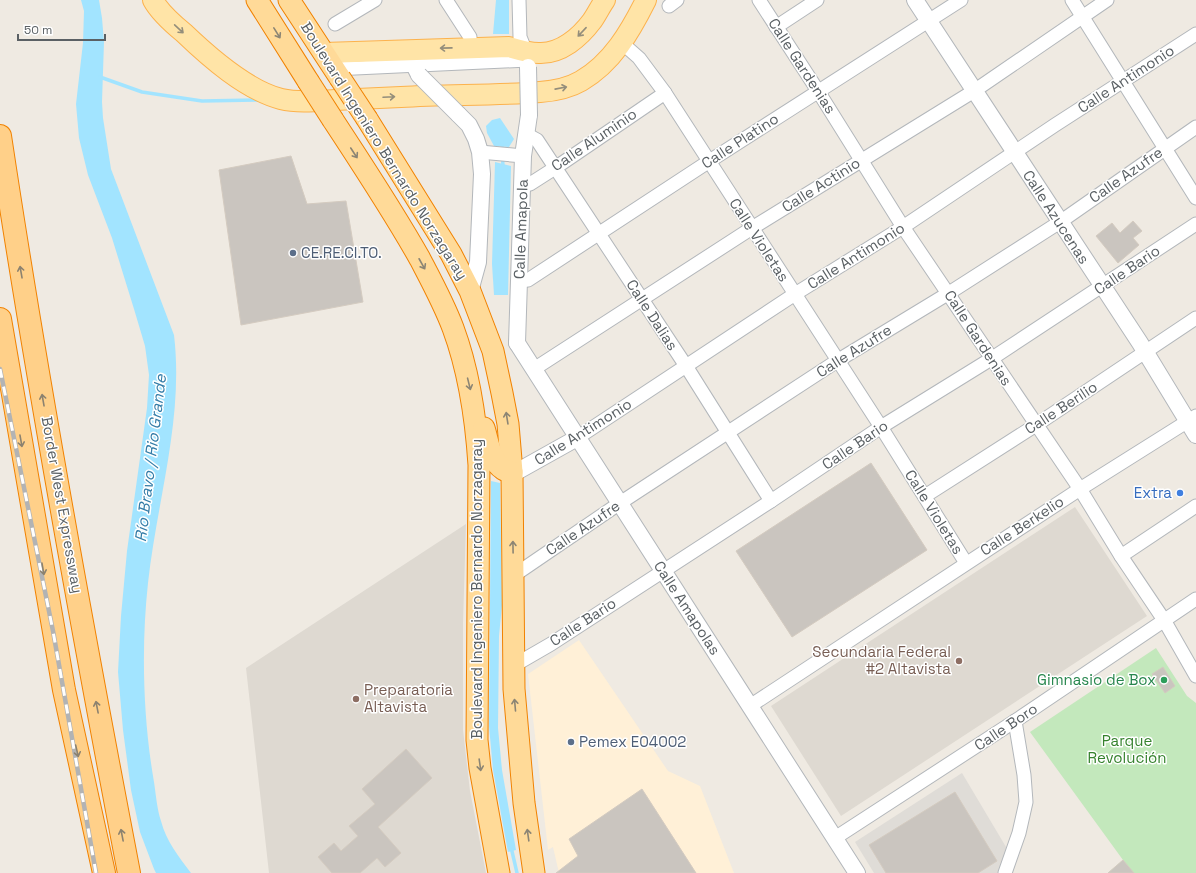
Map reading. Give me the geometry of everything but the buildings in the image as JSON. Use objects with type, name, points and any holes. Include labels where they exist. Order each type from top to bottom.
[{"type":"highway","name":"Boulevard Ingeniero Bernardo Norzagaray","points":[[257,0],[398,220],[438,292],[453,328],[462,355],[474,412],[478,465],[477,740],[480,768],[515,866]]},
{"type":"highway","name":"Boulevard Ingeniero Bernardo Norzagaray","points":[[289,0],[367,120],[451,254],[470,291],[492,351],[508,424],[512,472],[513,666],[524,803],[515,866]]},
{"type":"highway","name":"Border West Expressway","points":[[0,136],[17,246],[92,680],[129,873]]},
{"type":"highway","name":"Border West Expressway","points":[[0,319],[64,690],[104,873]]},
{"type":"highway","points":[[474,412],[482,422],[492,454],[496,461],[503,469],[512,472]]},
{"type":"main road","points":[[153,0],[176,26],[207,55],[231,73],[256,88],[280,98],[304,102],[412,96],[541,92],[567,87],[593,73],[605,63],[622,43],[646,0]]},
{"type":"main road","points":[[333,67],[415,63],[470,48],[509,47],[527,59],[538,54],[548,53],[567,45],[580,34],[592,20],[603,1]]},
{"type":"street","points":[[335,24],[375,0]]},
{"type":"street","points":[[446,0],[470,37],[470,48]]},
{"type":"street","points":[[415,63],[527,59],[520,37],[519,0]]},
{"type":"street","name":"Calle Gardenias","points":[[759,0],[862,160],[903,227],[1080,489],[1121,556],[1164,620],[1196,676]]},
{"type":"street","points":[[776,27],[817,0]]},
{"type":"street","name":"Calle Azucenas","points":[[915,0],[1193,424]]},
{"type":"street","name":"Calle Platino","points":[[519,281],[528,280],[708,162],[961,0]]},
{"type":"street","points":[[1072,0],[1196,198]]},
{"type":"street","name":"Calle Actinio","points":[[534,369],[752,228],[974,91],[1107,0]]},
{"type":"street","name":"Calle Antimonio","points":[[512,472],[518,471],[577,438],[795,294],[903,227],[1054,124],[1196,34]]},
{"type":"street","name":"Calle Violetas","points":[[622,43],[639,58],[665,93],[708,162],[881,427],[966,563]]},
{"type":"street","name":"Calle Amapola","points":[[517,343],[523,186],[518,155],[526,134],[529,115],[527,59]]},
{"type":"street","points":[[415,63],[469,125],[476,139],[486,153],[482,174],[478,262],[470,291]]},
{"type":"street","name":"Calle Aluminio","points":[[523,186],[530,184],[555,168],[665,93]]},
{"type":"street","name":"Calle Azufre","points":[[513,576],[620,503],[837,361],[949,293],[1060,222],[1196,127]]},
{"type":"street","name":"Calle Dalias","points":[[526,134],[537,140],[686,366],[771,501]]},
{"type":"street","points":[[486,153],[518,155]]},
{"type":"street","name":"Calle Bario","points":[[513,666],[551,644],[664,571],[881,427],[991,359],[1196,224]]},
{"type":"street","name":"Calle Berilio","points":[[925,496],[1146,353],[1196,318]]},
{"type":"street","points":[[492,351],[517,343]]},
{"type":"street","name":"Calle Amapolas","points":[[517,343],[857,873]]},
{"type":"street","name":"Calle Berkelio","points":[[750,706],[1080,489],[1193,424]]},
{"type":"street","points":[[1121,556],[1196,506]]},
{"type":"street","name":"Calle Boro","points":[[835,838],[1016,721],[1196,599]]},
{"type":"street","points":[[1005,873],[1019,834],[1026,802],[1024,775],[1016,721]]},
{"type":"shaded area","name":"Secundaria Federal #2 Altavista","points":[[1075,507],[1147,616],[841,816],[771,706]]},
{"type":"shaded area","name":"Preparatoria Altavista","points":[[466,524],[463,623],[463,730],[470,791],[486,873],[269,873],[246,668]]},
{"type":"shaded area","points":[[579,640],[668,771],[700,786],[734,873],[559,873],[553,847],[548,850],[528,674]]},
{"type":"shaded area","points":[[962,773],[1009,852],[1001,873],[874,873],[855,842]]},
{"type":"green space","name":"Parque Revolución","points":[[1156,648],[1187,696],[1196,703],[1196,873],[1108,873],[1123,860],[1030,732]]},
{"type":"water","name":"Río Bravo / Rio Grande","points":[[81,0],[99,0],[104,42],[102,102],[103,118],[111,169],[174,335],[176,366],[173,428],[148,583],[144,632],[144,683],[150,758],[160,816],[166,835],[191,873],[156,873],[154,869],[140,832],[131,790],[123,730],[118,672],[121,616],[127,551],[147,408],[149,375],[145,346],[112,238],[88,175],[79,138],[76,104],[83,43],[84,11]]},
{"type":"water","points":[[496,0],[509,0],[509,34],[493,34]]},
{"type":"water","points":[[500,118],[514,139],[509,147],[494,146],[487,133],[486,126],[492,120]]},
{"type":"water","points":[[495,162],[511,166],[508,295],[494,295],[492,264]]},
{"type":"water","points":[[491,481],[500,483],[502,605],[499,636],[498,728],[502,770],[516,850],[508,852],[493,770],[489,726]]},
{"type":"waterway","points":[[100,77],[142,92],[202,101],[260,100]]},
{"type":"waterway","points":[[502,142],[503,168]]},
{"type":"waterway","points":[[511,847],[517,873]]},
{"type":"railway","points":[[0,369],[53,631],[96,873]]},
{"type":"place","name":"CE.RE.CI.TO.","points":[[293,253]]},
{"type":"place","name":"Extra","points":[[1180,493]]},
{"type":"place","name":"Secundaria Federal #2 Altavista","points":[[959,661]]},
{"type":"place","name":"Gimnasio de Box","points":[[1164,680]]},
{"type":"place","name":"Preparatoria Altavista","points":[[356,699]]},
{"type":"place","name":"Pemex E04002","points":[[571,742]]}]
